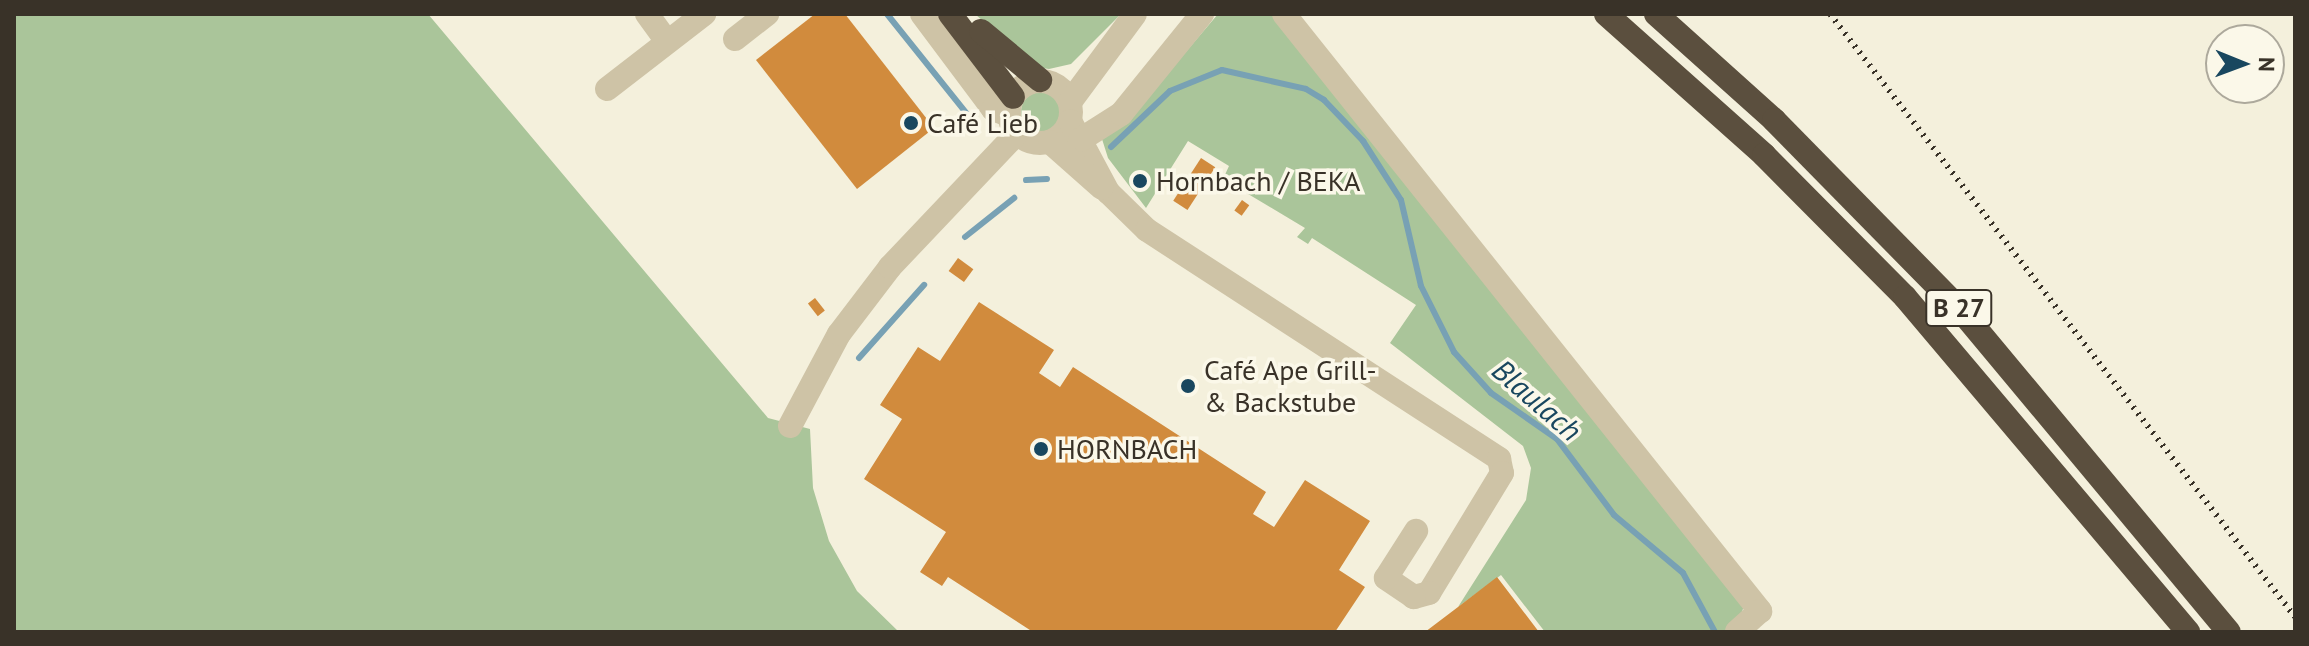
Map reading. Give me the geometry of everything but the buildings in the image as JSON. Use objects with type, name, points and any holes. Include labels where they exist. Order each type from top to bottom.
[{"type":"highway","points":[[950,14],[1013,115]]},
{"type":"highway","points":[[966,14],[1016,67],[1046,81]]},
{"type":"highway","name":"B 27","points":[[1606,14],[1764,155],[1905,297],[2188,632]]},
{"type":"highway","name":"B 27","points":[[1656,14],[1795,140],[1958,307],[2229,632]]},
{"type":"street","points":[[647,14],[667,42]]},
{"type":"street","points":[[607,89],[704,14]]},
{"type":"street","points":[[735,39],[767,14]]},
{"type":"street","points":[[922,14],[933,14]]},
{"type":"street","points":[[922,14],[993,109],[1013,115],[1050,142],[1147,230],[1499,459],[1502,473],[1429,593],[1414,597],[1386,578],[1416,531]]},
{"type":"street","points":[[1050,142],[1073,121],[1112,40],[1135,14]]},
{"type":"street","points":[[1073,121],[1121,114],[1202,14]]},
{"type":"street","points":[[1284,14],[1760,611],[1737,632]]},
{"type":"street","points":[[790,426],[839,334],[946,207],[1013,115],[1046,81],[1112,40]]},
{"type":"street","points":[[1046,81],[1073,121],[1108,192]]},
{"type":"green space","points":[[14,14],[428,14],[768,418],[810,429],[813,488],[829,541],[857,591],[899,632],[14,632]]},
{"type":"green space","points":[[975,14],[1121,14],[1071,64],[1049,69],[1035,67]]},
{"type":"green space","points":[[1218,14],[1284,14],[1744,606],[1735,632],[1545,632],[1501,575],[1458,607],[1526,500],[1531,468],[1523,446],[1390,343],[1416,305],[1312,238],[1308,244],[1297,237],[1305,228],[1223,179],[1229,166],[1188,141],[1146,208],[1108,158],[1102,139],[1128,120]]},
{"type":"green space","points":[[1041,92],[1055,98],[1061,112],[1055,126],[1041,132],[1027,126],[1021,112],[1027,98]]},
{"type":"waterway","name":"Blaulach","points":[[887,14],[975,124]]},
{"type":"waterway","name":"Blaulach","points":[[1111,147],[1170,91],[1222,70],[1306,89],[1324,100],[1363,141],[1401,200],[1421,286],[1454,352],[1491,393],[1557,439],[1614,515],[1683,573],[1715,632]]},
{"type":"waterway","name":"Blaulach","points":[[1026,180],[1047,179]]},
{"type":"waterway","points":[[965,237],[1014,198]]},
{"type":"waterway","points":[[859,358],[924,285]]},
{"type":"railway","points":[[1830,14],[2295,617]]},
{"type":"place","name":"Café Lieb","points":[[911,123]]},
{"type":"place","name":"Hornbach / BEKA","points":[[1140,181]]},
{"type":"place","name":"Café Ape Grill- & Backstube","points":[[1188,386]]},
{"type":"place","name":"HORNBACH","points":[[1041,449]]}]
